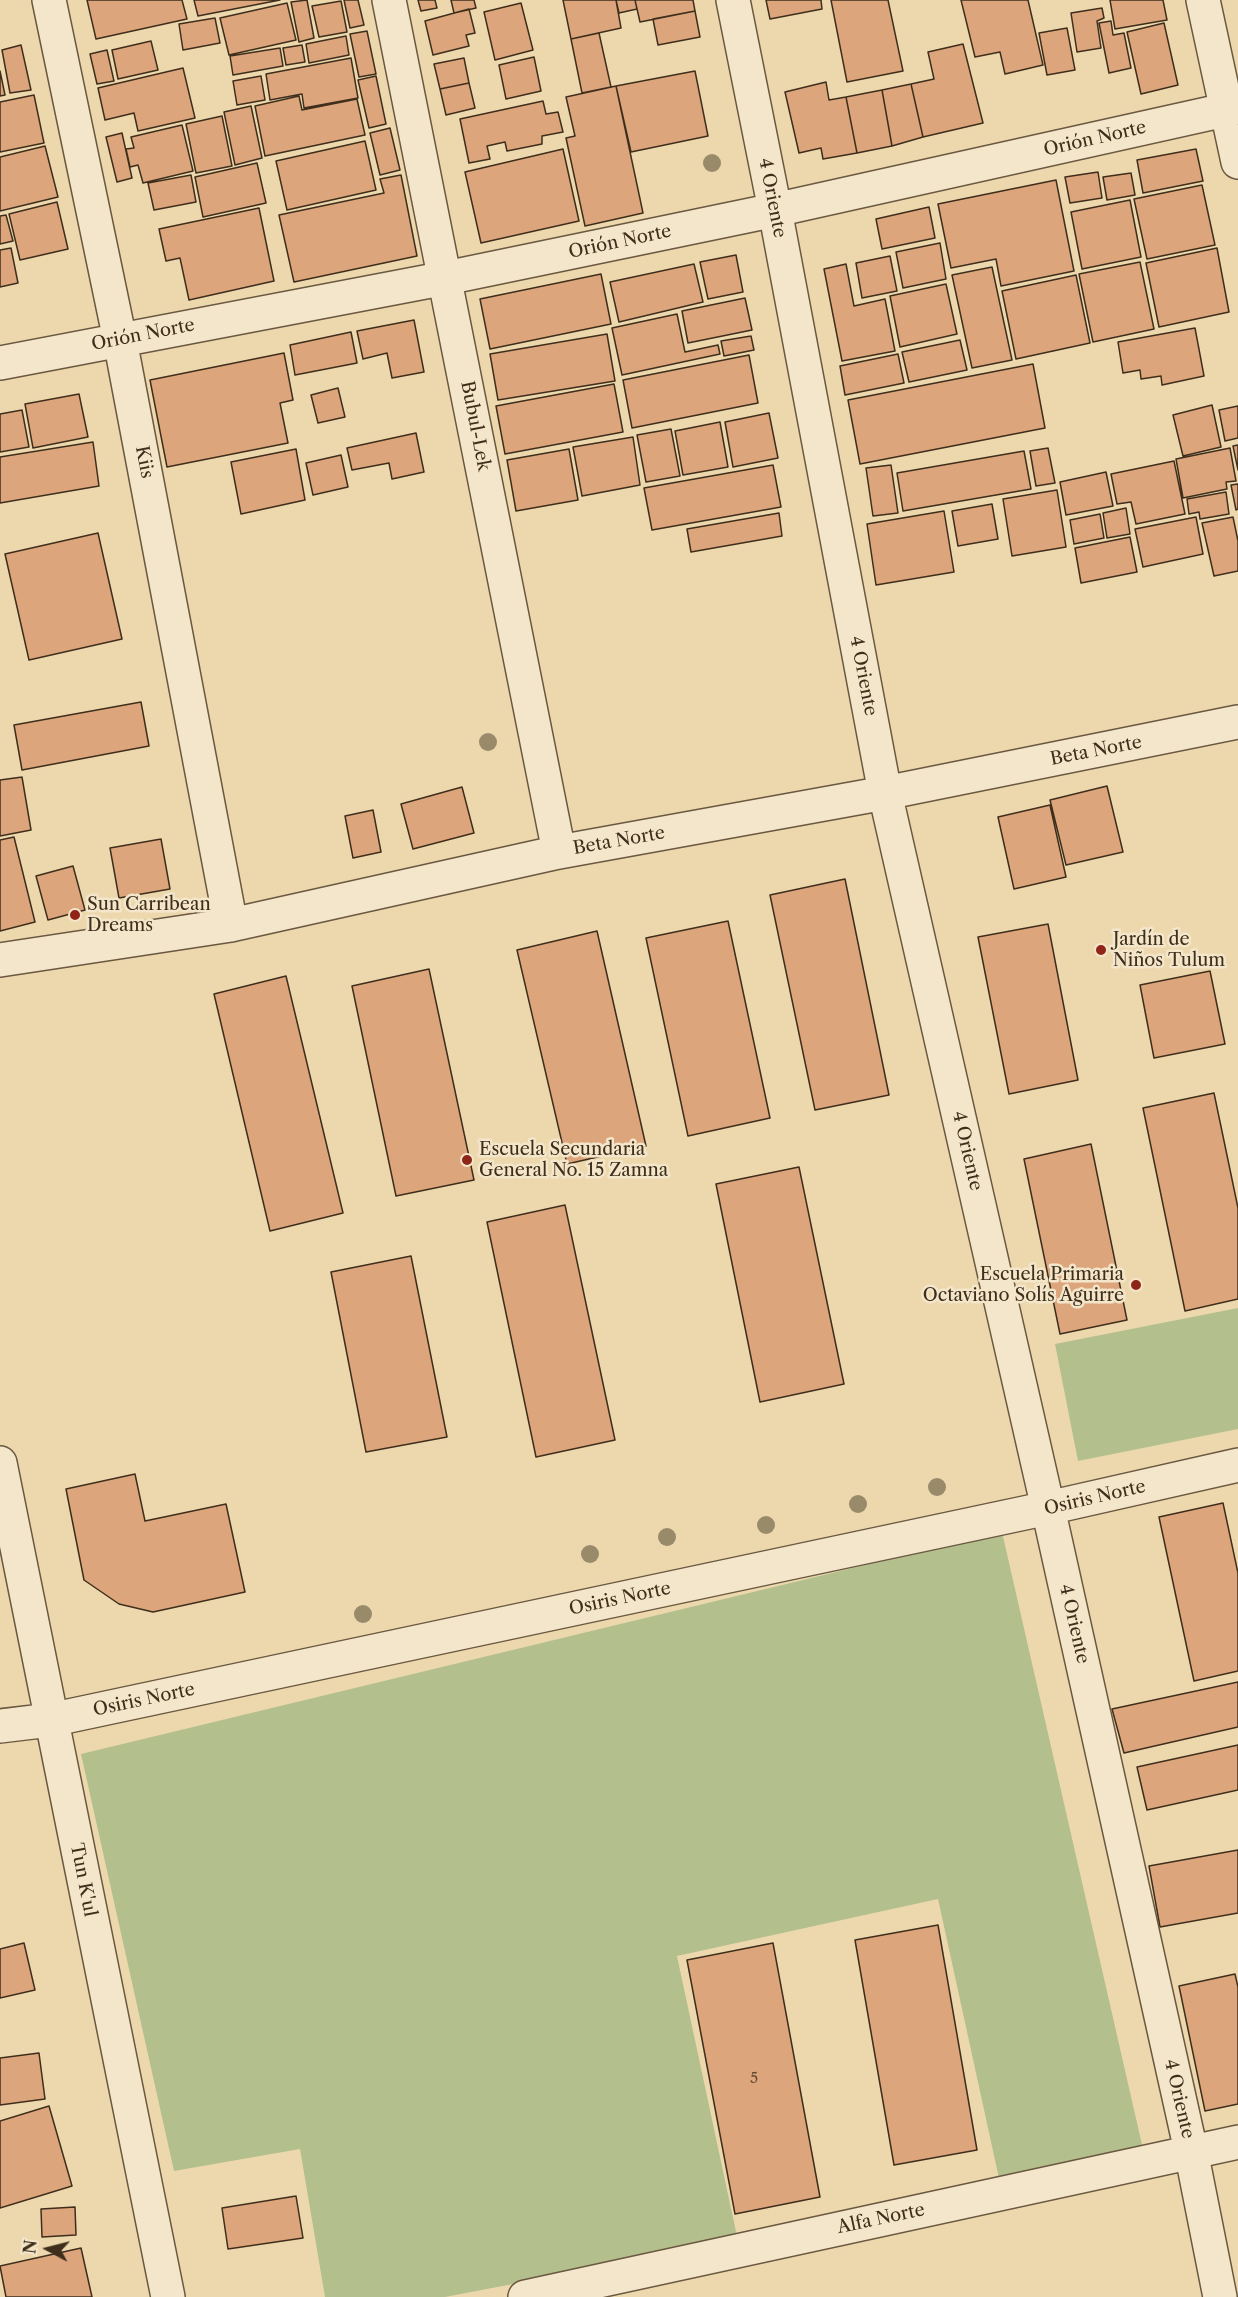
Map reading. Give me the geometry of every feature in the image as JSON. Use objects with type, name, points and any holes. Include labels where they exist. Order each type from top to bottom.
[{"type":"street","name":"Kiis","points":[[49,0],[120,340],[231,925]]},
{"type":"street","name":"Bubul-Lek","points":[[389,0],[559,852]]},
{"type":"street","name":"4 Oriente","points":[[733,0],[885,794],[1048,1508],[1191,2151],[1220,2297]]},
{"type":"street","points":[[1203,0],[1232,109],[1238,162]]},
{"type":"street","name":"Orión Norte","points":[[0,363],[446,278],[775,210],[1232,109]]},
{"type":"street","name":"Beta Norte","points":[[0,960],[231,925],[559,852],[885,794],[1238,722]]},
{"type":"street","name":"Tun K'ul","points":[[0,1463],[168,2297]]},
{"type":"street","name":"Osiris Norte","points":[[0,1726],[50,1720],[1238,1466]]},
{"type":"street","name":"Alfa Norte","points":[[525,2297],[1238,2142]]},
{"type":"green space","points":[[1238,1308],[1238,1429],[1078,1461],[1055,1344]]},
{"type":"green space","points":[[1002,1532],[1143,2149],[1000,2183],[938,1899],[677,1956],[738,2241],[445,2297],[325,2297],[300,2149],[174,2171],[81,1754]]},
{"type":"building","points":[[87,0],[182,0],[187,19],[96,39]]},
{"type":"building","points":[[194,0],[280,0],[198,16]]},
{"type":"building","points":[[307,0],[314,38],[299,42],[291,2]]},
{"type":"building","points":[[344,0],[358,0],[364,25],[350,28]]},
{"type":"building","points":[[418,0],[435,0],[437,8],[421,11]]},
{"type":"building","points":[[451,0],[474,0],[476,8],[454,13]]},
{"type":"building","points":[[563,0],[616,0],[621,28],[571,39]]},
{"type":"building","points":[[616,0],[635,0],[637,9],[619,13]]},
{"type":"building","points":[[635,0],[693,0],[695,11],[640,22]]},
{"type":"building","points":[[766,0],[821,0],[822,9],[770,19]]},
{"type":"building","points":[[831,0],[888,0],[903,71],[847,82]]},
{"type":"building","points":[[961,0],[1028,0],[1043,65],[1005,74],[1000,52],[975,57]]},
{"type":"building","points":[[1110,0],[1163,0],[1167,20],[1115,29]]},
{"type":"building","points":[[341,1],[347,32],[319,37],[312,6]]},
{"type":"building","points":[[287,3],[296,40],[229,55],[220,18]]},
{"type":"building","points":[[521,3],[533,50],[495,60],[484,12]]},
{"type":"building","points":[[1102,8],[1104,18],[1097,21],[1101,48],[1077,52],[1071,13]]},
{"type":"building","points":[[469,9],[475,33],[466,35],[469,46],[433,55],[425,21]]},
{"type":"building","points":[[695,11],[700,37],[658,45],[653,19]]},
{"type":"building","points":[[215,18],[220,43],[183,50],[179,24]]},
{"type":"building","points":[[1111,21],[1113,35],[1124,33],[1131,68],[1109,73],[1099,23]]},
{"type":"building","points":[[1164,23],[1178,85],[1141,94],[1127,32]]},
{"type":"building","points":[[1067,28],[1075,70],[1047,75],[1039,33]]},
{"type":"building","points":[[367,31],[376,74],[359,77],[350,34]]},
{"type":"building","points":[[599,33],[611,87],[582,93],[571,39]]},
{"type":"building","points":[[346,36],[349,55],[309,63],[306,44]]},
{"type":"building","points":[[151,41],[158,70],[118,79],[112,50]]},
{"type":"building","points":[[963,44],[983,123],[923,137],[911,84],[934,79],[928,52]]},
{"type":"building","points":[[21,45],[31,90],[10,93],[2,50]]},
{"type":"building","points":[[302,45],[305,62],[286,65],[283,48]]},
{"type":"building","points":[[280,48],[283,66],[233,75],[230,56]]},
{"type":"building","points":[[107,50],[114,81],[97,84],[90,54]]},
{"type":"building","points":[[534,57],[541,91],[506,99],[499,65]]},
{"type":"building","points":[[351,58],[358,98],[304,108],[302,94],[270,100],[266,74]]},
{"type":"building","points":[[464,58],[469,83],[440,89],[434,64]]},
{"type":"building","points":[[183,68],[195,118],[138,131],[134,113],[105,120],[98,88]]},
{"type":"building","points":[[0,71],[5,95],[0,96]]},
{"type":"building","points":[[695,71],[708,136],[631,152],[616,86]]},
{"type":"building","points":[[261,76],[265,100],[237,105],[233,81]]},
{"type":"building","points":[[376,76],[386,124],[369,128],[358,80]]},
{"type":"building","points":[[826,82],[829,100],[846,97],[857,153],[823,159],[821,148],[799,153],[785,92]]},
{"type":"building","points":[[469,83],[475,108],[446,115],[440,89]]},
{"type":"building","points":[[911,84],[923,137],[892,146],[882,90]]},
{"type":"building","points":[[616,86],[643,213],[585,226],[566,138],[575,136],[566,97]]},
{"type":"building","points":[[882,90],[892,146],[857,153],[846,97]]},
{"type":"building","points":[[34,95],[44,143],[0,152],[0,102]]},
{"type":"building","points":[[299,96],[302,110],[357,99],[365,135],[265,156],[255,106]]},
{"type":"building","points":[[543,101],[546,114],[558,112],[563,132],[542,136],[542,144],[507,151],[505,142],[487,146],[490,159],[469,163],[460,119]]},
{"type":"building","points":[[251,106],[262,158],[235,165],[224,112]]},
{"type":"building","points":[[222,116],[232,166],[196,173],[186,124]]},
{"type":"building","points":[[182,125],[193,171],[143,183],[138,165],[130,167],[126,149],[134,148],[131,137]]},
{"type":"building","points":[[390,128],[400,170],[380,175],[370,133]]},
{"type":"building","points":[[122,133],[132,178],[117,182],[106,137]]},
{"type":"building","points":[[365,141],[376,190],[287,210],[276,161]]},
{"type":"building","points":[[45,146],[58,197],[0,211],[0,157]]},
{"type":"building","points":[[563,149],[579,221],[481,243],[465,172]]},
{"type":"building","points":[[1196,149],[1203,181],[1143,193],[1137,160]]},
{"type":"building","points":[[257,163],[266,203],[203,217],[195,177]]},
{"type":"building","points":[[1098,172],[1102,198],[1070,203],[1065,177]]},
{"type":"building","points":[[1131,173],[1135,195],[1107,200],[1103,177]]},
{"type":"building","points":[[191,175],[196,202],[154,210],[148,183]]},
{"type":"building","points":[[401,175],[417,256],[294,282],[279,215],[384,193],[380,179]]},
{"type":"building","points":[[1056,180],[1074,271],[1001,286],[996,259],[951,268],[938,204]]},
{"type":"building","points":[[1202,185],[1215,245],[1147,259],[1134,199]]},
{"type":"building","points":[[1130,200],[1141,257],[1082,269],[1071,212]]},
{"type":"building","points":[[57,202],[68,249],[20,260],[9,214]]},
{"type":"building","points":[[929,207],[935,238],[882,249],[876,219]]},
{"type":"building","points":[[259,208],[274,281],[189,300],[180,258],[166,261],[159,229]]},
{"type":"building","points":[[6,215],[13,241],[0,244],[0,216]]},
{"type":"building","points":[[940,243],[946,279],[903,288],[896,252]]},
{"type":"building","points":[[11,248],[18,283],[0,287],[0,250]]},
{"type":"building","points":[[1217,248],[1229,312],[1159,327],[1146,263]]},
{"type":"building","points":[[736,255],[743,292],[708,299],[700,262]]},
{"type":"building","points":[[890,256],[897,291],[862,298],[856,263]]},
{"type":"building","points":[[1140,262],[1154,329],[1093,342],[1079,274]]},
{"type":"building","points":[[694,264],[703,302],[619,322],[610,282]]},
{"type":"building","points":[[846,264],[854,306],[885,299],[895,351],[842,361],[824,269]]},
{"type":"building","points":[[992,267],[1012,360],[972,368],[952,275]]},
{"type":"building","points":[[601,274],[611,324],[490,349],[480,299]]},
{"type":"building","points":[[1076,275],[1090,343],[1016,359],[1002,291]]},
{"type":"building","points":[[946,284],[957,334],[900,347],[890,296]]},
{"type":"building","points":[[745,298],[752,330],[688,343],[682,311]]},
{"type":"building","points":[[677,314],[685,352],[718,345],[720,354],[622,375],[612,328]]},
{"type":"building","points":[[414,320],[424,372],[392,378],[387,353],[363,359],[357,331]]},
{"type":"building","points":[[1195,328],[1204,376],[1162,385],[1161,376],[1141,379],[1140,370],[1123,373],[1118,342]]},
{"type":"building","points":[[351,332],[357,363],[295,375],[290,345]]},
{"type":"building","points":[[607,334],[615,381],[498,400],[490,354]]},
{"type":"building","points":[[751,336],[754,350],[724,356],[721,341]]},
{"type":"building","points":[[960,340],[967,370],[909,382],[902,352]]},
{"type":"building","points":[[284,353],[293,400],[280,403],[288,443],[167,467],[150,380]]},
{"type":"building","points":[[898,354],[904,383],[845,395],[840,366]]},
{"type":"building","points":[[749,355],[758,403],[632,428],[623,380]]},
{"type":"building","points":[[1033,364],[1045,428],[860,464],[848,400]]},
{"type":"building","points":[[614,384],[623,432],[505,454],[496,406]]},
{"type":"building","points":[[338,388],[345,417],[318,423],[311,395]]},
{"type":"building","points":[[79,394],[88,437],[33,448],[25,404]]},
{"type":"building","points":[[1212,405],[1221,447],[1183,456],[1173,415]]},
{"type":"building","points":[[1238,406],[1238,438],[1225,441],[1219,410]]},
{"type":"building","points":[[22,410],[29,447],[0,452],[0,414]]},
{"type":"building","points":[[769,413],[778,458],[733,467],[725,422]]},
{"type":"building","points":[[720,422],[728,467],[683,475],[675,431]]},
{"type":"building","points":[[671,429],[680,476],[646,482],[637,435]]},
{"type":"building","points":[[416,433],[424,472],[392,479],[389,463],[352,470],[347,448]]},
{"type":"building","points":[[633,437],[640,485],[582,496],[573,447]]},
{"type":"building","points":[[93,442],[99,486],[0,503],[0,457]]},
{"type":"building","points":[[1238,445],[1238,470],[1233,446]]},
{"type":"building","points":[[1048,448],[1055,483],[1036,486],[1030,451]]},
{"type":"building","points":[[1230,448],[1236,481],[1226,482],[1227,489],[1183,498],[1176,459]]},
{"type":"building","points":[[296,449],[305,500],[241,514],[231,462]]},
{"type":"building","points":[[569,449],[578,500],[516,511],[507,460]]},
{"type":"building","points":[[1024,451],[1031,489],[903,511],[897,473]]},
{"type":"building","points":[[341,455],[348,487],[313,495],[306,463]]},
{"type":"building","points":[[1174,461],[1185,514],[1136,524],[1131,502],[1117,504],[1111,474]]},
{"type":"building","points":[[773,465],[781,507],[652,530],[644,488]]},
{"type":"building","points":[[891,465],[898,513],[873,516],[866,468]]},
{"type":"building","points":[[1106,472],[1113,506],[1066,515],[1060,482]]},
{"type":"building","points":[[1238,484],[1238,509],[1236,510],[1231,485]]},
{"type":"building","points":[[1057,490],[1066,547],[1012,556],[1003,499]]},
{"type":"building","points":[[1226,492],[1229,514],[1200,519],[1199,512],[1189,514],[1187,499]]},
{"type":"building","points":[[992,504],[998,539],[958,546],[952,511]]},
{"type":"building","points":[[1126,508],[1130,534],[1107,538],[1103,513]]},
{"type":"building","points":[[944,511],[954,572],[876,585],[867,524]]},
{"type":"building","points":[[779,513],[782,536],[691,552],[687,529]]},
{"type":"building","points":[[1100,514],[1104,538],[1074,544],[1070,520]]},
{"type":"building","points":[[1196,517],[1203,554],[1143,567],[1135,529]]},
{"type":"building","points":[[1233,517],[1238,541],[1238,571],[1214,576],[1202,523]]},
{"type":"building","points":[[98,533],[122,639],[29,660],[5,554]]},
{"type":"building","points":[[1130,537],[1137,572],[1081,583],[1075,548]]},
{"type":"building","points":[[141,702],[149,746],[22,770],[14,725]]},
{"type":"building","points":[[22,777],[31,830],[0,836],[0,780]]},
{"type":"building","points":[[1107,786],[1123,852],[1066,865],[1050,800]]},
{"type":"building","points":[[462,787],[474,833],[413,849],[401,804]]},
{"type":"building","points":[[1050,805],[1066,877],[1014,889],[998,817]]},
{"type":"building","points":[[373,810],[381,852],[353,858],[345,816]]},
{"type":"building","points":[[14,837],[35,922],[0,931],[0,840]]},
{"type":"building","points":[[161,839],[170,889],[119,898],[110,848]]},
{"type":"building","points":[[73,866],[85,910],[48,920],[36,876]]},
{"type":"building","points":[[845,879],[889,1095],[815,1110],[770,895]]},
{"type":"building","points":[[728,921],[770,1118],[688,1136],[646,938]]},
{"type":"building","points":[[1048,924],[1078,1080],[1009,1094],[978,937]]},
{"type":"building","points":[[597,931],[646,1146],[567,1164],[517,950]]},
{"type":"building","points":[[429,969],[474,1180],[396,1196],[352,986]]},
{"type":"building","points":[[1210,971],[1225,1044],[1154,1058],[1140,985]]},
{"type":"building","points":[[286,976],[343,1213],[270,1231],[214,994]]},
{"type":"building","points":[[1214,1093],[1238,1208],[1238,1299],[1185,1311],[1143,1108]]},
{"type":"building","points":[[1091,1144],[1127,1320],[1060,1334],[1024,1159]]},
{"type":"building","points":[[799,1167],[844,1384],[760,1402],[716,1184]]},
{"type":"building","points":[[565,1205],[615,1440],[536,1457],[487,1222]]},
{"type":"building","points":[[411,1256],[447,1437],[366,1452],[331,1272]]},
{"type":"building","points":[[135,1474],[145,1521],[226,1504],[245,1592],[153,1612],[119,1604],[84,1580],[66,1489]]},
{"type":"building","points":[[1223,1503],[1238,1573],[1238,1671],[1194,1681],[1159,1517]]},
{"type":"building","points":[[1238,1682],[1238,1727],[1124,1753],[1112,1709]]},
{"type":"building","points":[[1238,1745],[1238,1790],[1147,1810],[1137,1767]]},
{"type":"building","points":[[1238,1850],[1238,1913],[1160,1927],[1149,1866]]},
{"type":"building","points":[[938,1925],[977,2150],[894,2165],[855,1940]]},
{"type":"building","points":[[24,1943],[35,1990],[0,1998],[0,1949]]},
{"type":"building","points":[[773,1943],[820,2197],[735,2214],[687,1960]]},
{"type":"building","points":[[1235,1974],[1238,1987],[1238,2104],[1205,2111],[1179,1986]]},
{"type":"building","points":[[39,2053],[45,2099],[0,2105],[0,2058]]},
{"type":"building","points":[[49,2106],[72,2186],[0,2208],[0,2121]]},
{"type":"building","points":[[296,2196],[303,2238],[228,2249],[222,2208]]},
{"type":"building","points":[[75,2207],[76,2235],[42,2237],[41,2209]]},
{"type":"building","points":[[81,2248],[92,2297],[6,2297],[0,2266]]},
{"type":"place","name":"Sun Carribean Dreams","points":[[75,915]]},
{"type":"place","name":"Jardín de Niños Tulum","points":[[1101,950]]},
{"type":"place","name":"Escuela Secundaria General No. 15 Zamna","points":[[467,1160]]},
{"type":"place","name":"Escuela Primaria Octaviano Solís Aguirre","points":[[1136,1285]]}]
